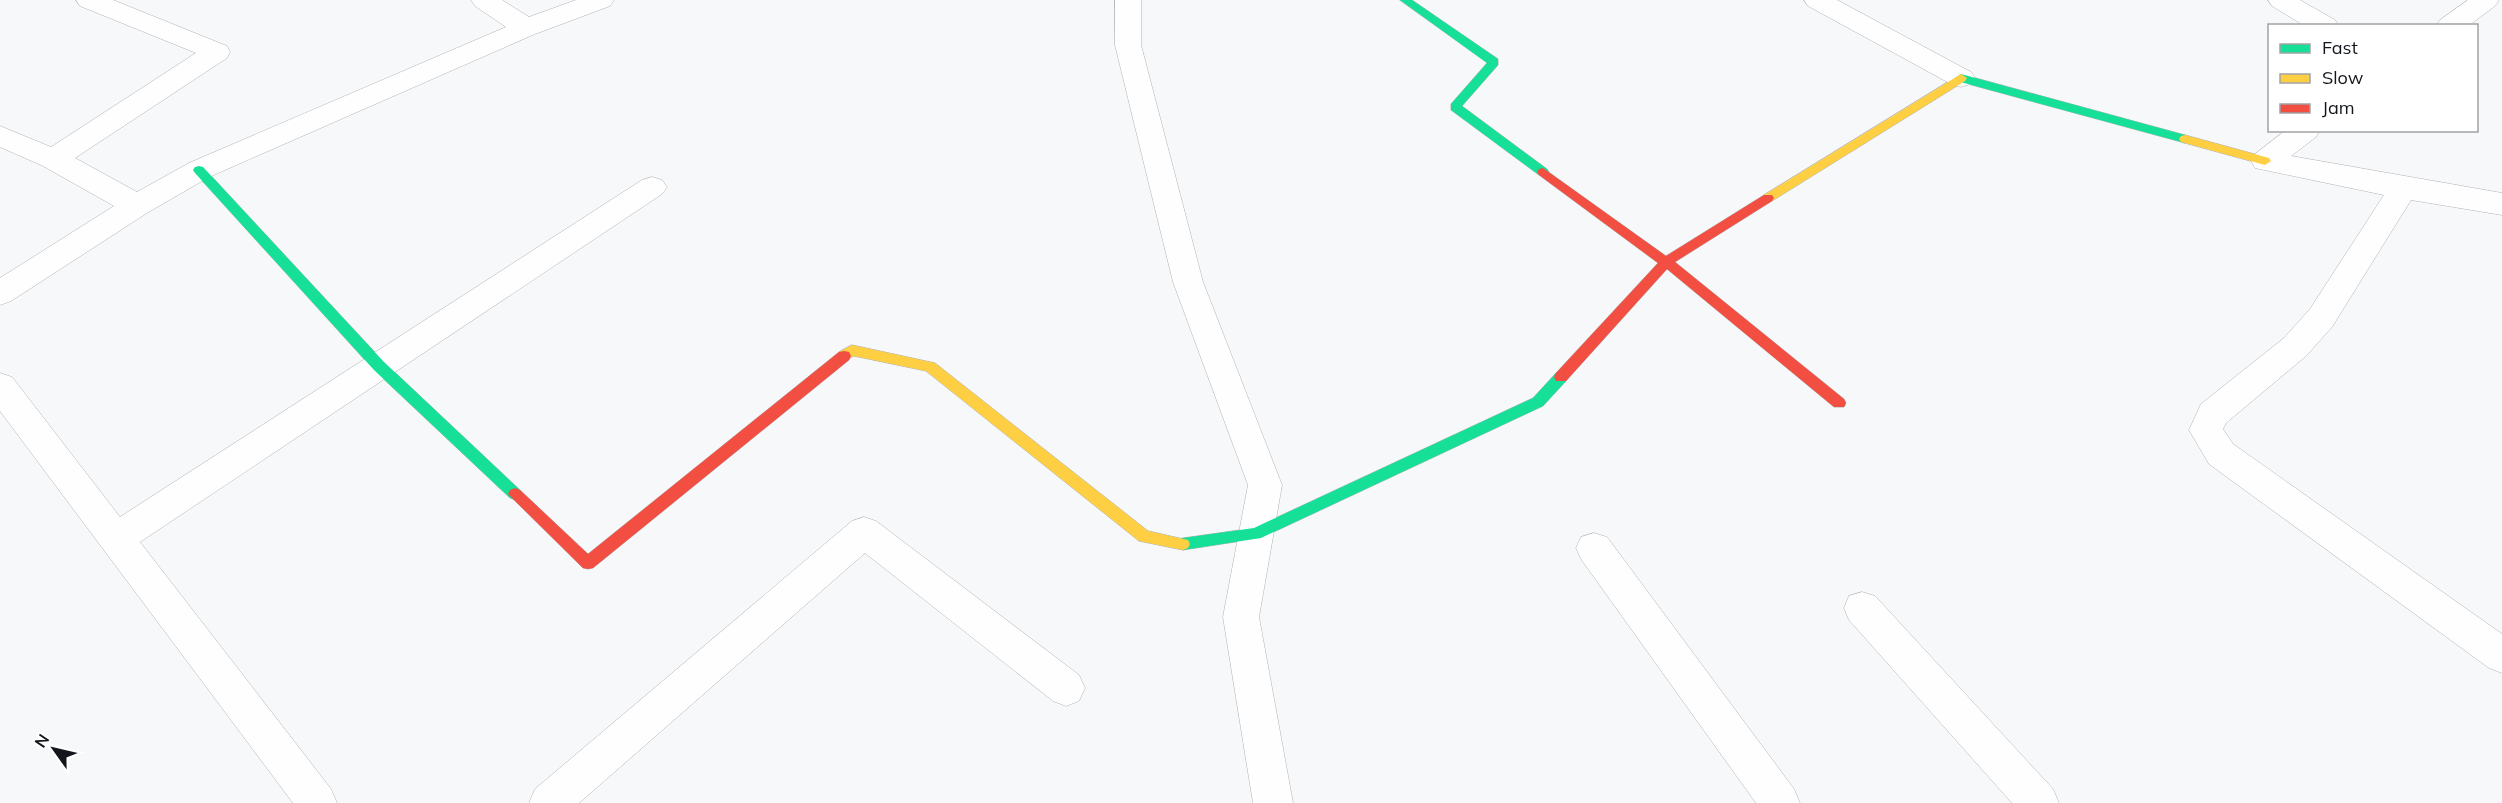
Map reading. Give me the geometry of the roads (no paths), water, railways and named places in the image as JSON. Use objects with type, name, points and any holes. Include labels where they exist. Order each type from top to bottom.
[{"type":"street","points":[[53,159],[217,52],[89,0]]},
{"type":"street","points":[[484,0],[526,28]]},
{"type":"street","points":[[0,293],[137,205],[199,170],[526,28],[601,0]]},
{"type":"street","points":[[1128,0],[1128,45],[1188,282],[1265,485],[1240,617],[1273,803]]},
{"type":"street","points":[[1405,0],[1494,62],[1455,107],[1666,262],[1839,403]]},
{"type":"street","points":[[1817,0],[1961,78],[2265,161],[2403,188],[2502,204]]},
{"type":"street","points":[[2281,0],[2323,24]]},
{"type":"street","points":[[2452,24],[2486,0]]},
{"type":"street","points":[[199,170],[379,366],[588,563],[852,350],[930,367],[1144,537],[1178,545],[1256,534],[1538,402],[1666,262],[1961,78]]},
{"type":"street","points":[[2265,161],[2303,132]]},
{"type":"street","points":[[0,136],[53,159],[137,205]]},
{"type":"street","points":[[116,539],[652,187]]},
{"type":"street","points":[[2403,188],[2321,318],[2295,347],[2213,414],[2206,430],[2222,454],[2502,656]]},
{"type":"street","points":[[0,387],[317,803]]},
{"type":"street","points":[[549,803],[864,532],[1066,688]]},
{"type":"street","points":[[1594,548],[1780,803]]},
{"type":"street","points":[[1862,608],[2039,803]]}]
